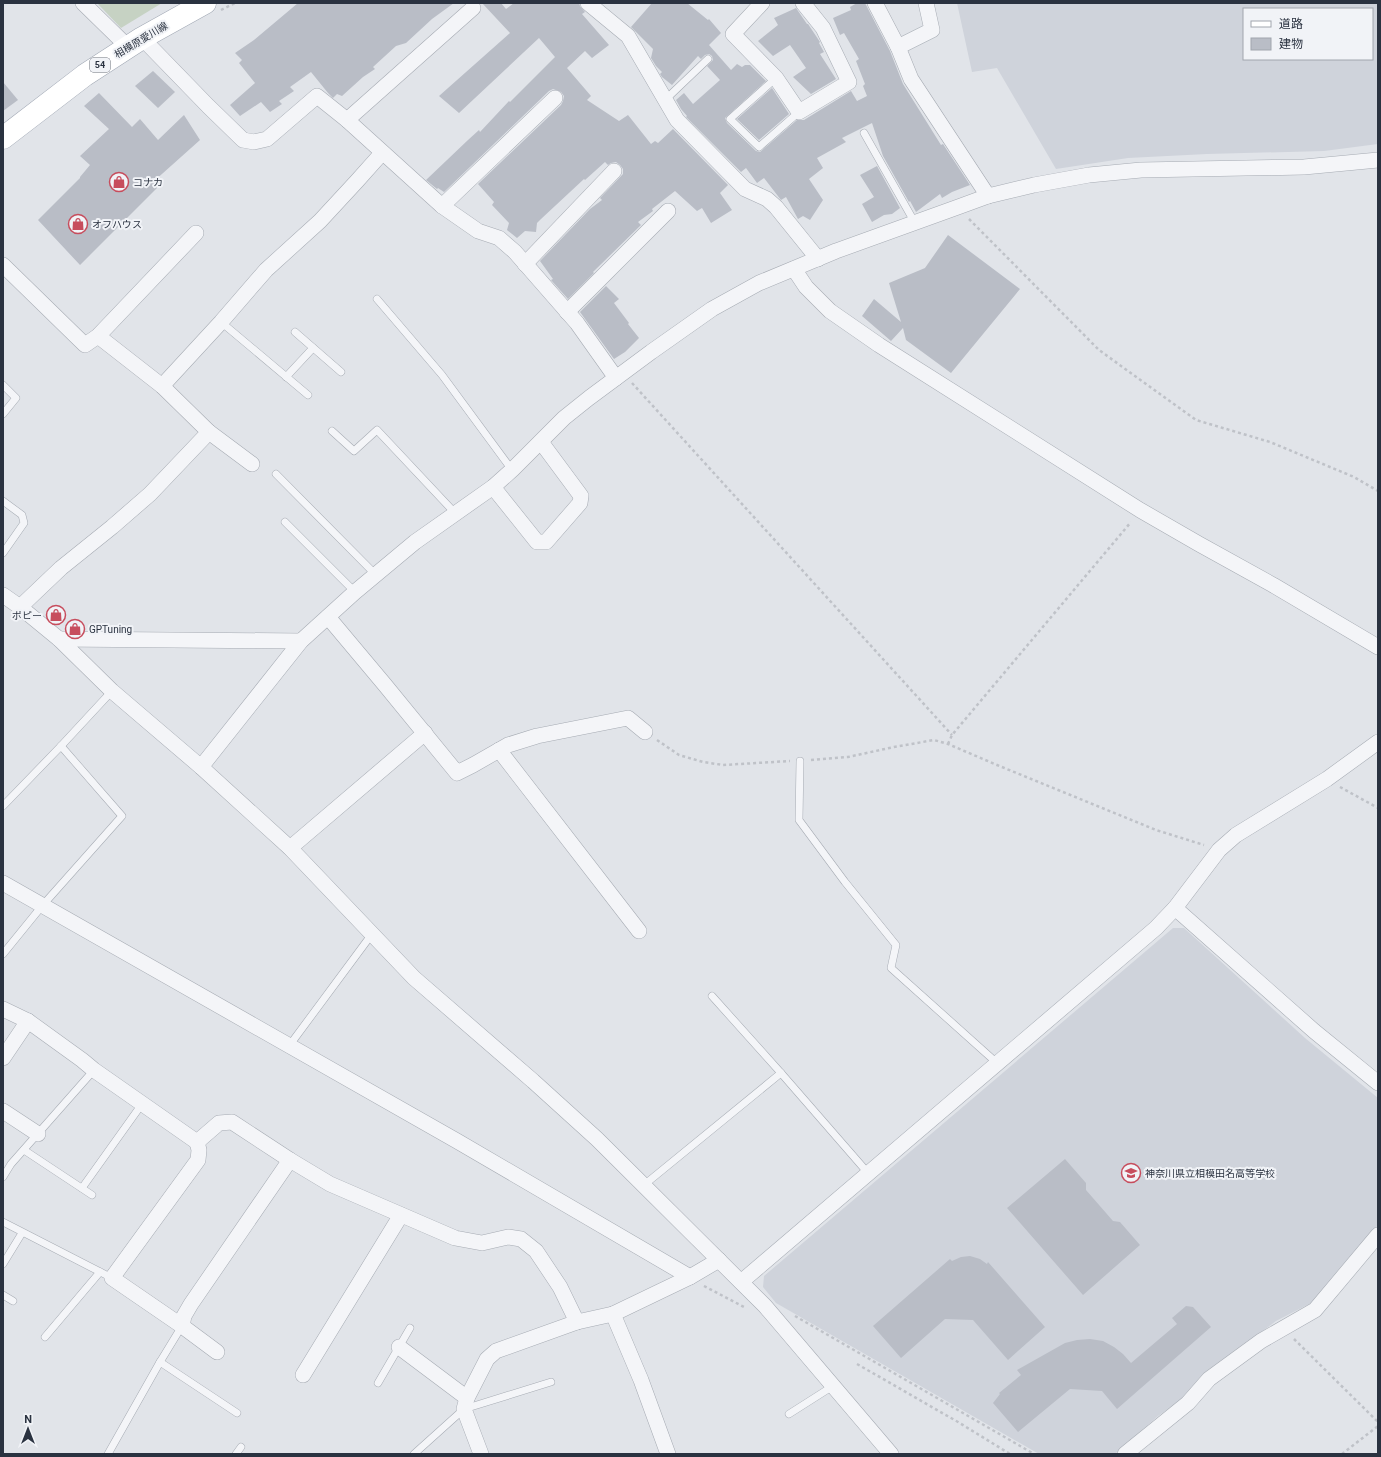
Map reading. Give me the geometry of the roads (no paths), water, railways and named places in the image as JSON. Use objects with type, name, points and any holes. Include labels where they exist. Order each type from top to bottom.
[{"type":"main road","name":"相模原愛川線","points":[[3,138],[85,75],[135,43],[205,3]]},
{"type":"street","points":[[83,3],[135,43],[208,106],[243,140],[254,142],[267,139],[317,96],[347,120],[442,206],[478,231],[499,238],[515,252],[577,323],[619,376]]},
{"type":"street","points":[[588,3],[628,36],[677,120],[745,189],[767,199],[776,207],[818,259]]},
{"type":"street","points":[[762,3],[733,34],[776,78],[799,112],[849,82],[823,28],[803,3]]},
{"type":"street","points":[[875,3],[898,47],[911,79],[988,196]]},
{"type":"street","points":[[898,47],[932,30],[926,3]]},
{"type":"street","points":[[347,120],[473,8]]},
{"type":"street","points":[[442,206],[555,98]]},
{"type":"street","points":[[162,386],[221,322],[266,270],[320,221],[382,153]]},
{"type":"street","points":[[201,767],[301,642],[375,574],[415,542],[493,486],[512,470],[564,418],[619,376],[712,309],[759,283],[818,259],[988,196],[1034,185],[1089,175],[1141,170],[1304,167],[1378,160]]},
{"type":"street","points":[[525,264],[614,171]]},
{"type":"street","points":[[567,312],[668,211]]},
{"type":"street","points":[[3,265],[85,345],[98,336],[196,233]]},
{"type":"street","points":[[794,269],[806,287],[830,311],[879,345],[1140,510],[1273,584],[1378,647]]},
{"type":"street","points":[[98,336],[162,386],[208,432],[252,464]]},
{"type":"street","points":[[20,607],[61,568],[150,494],[208,432]]},
{"type":"street","points":[[493,486],[537,542],[546,542],[580,503],[581,496],[541,442]]},
{"type":"street","points":[[3,595],[59,639],[112,692],[201,767],[290,848],[414,978],[597,1139],[769,1311],[891,1454]]},
{"type":"street","points":[[328,618],[457,773],[508,745],[537,736],[628,718],[645,732]]},
{"type":"street","points":[[59,639],[301,642]]},
{"type":"street","points":[[290,848],[425,733]]},
{"type":"street","points":[[741,1282],[1156,928],[1175,908],[1219,850],[1236,835],[1327,779],[1378,742]]},
{"type":"street","points":[[499,750],[639,931]]},
{"type":"street","points":[[3,883],[456,1141],[690,1278]]},
{"type":"street","points":[[1175,908],[1314,1031],[1378,1083]]},
{"type":"street","points":[[3,1010],[28,1021],[94,1070],[197,1142],[199,1150],[198,1160],[106,1275],[218,1352]]},
{"type":"street","points":[[3,1058],[28,1021]]},
{"type":"street","points":[[3,1111],[38,1134]]},
{"type":"street","points":[[197,1142],[219,1123],[232,1122],[330,1184],[455,1238],[482,1243],[508,1237],[521,1239],[536,1251],[560,1287],[577,1322]]},
{"type":"street","points":[[182,1326],[184,1316],[191,1304],[290,1160]]},
{"type":"street","points":[[303,1376],[402,1215]]},
{"type":"street","points":[[1125,1454],[1188,1403],[1209,1379],[1261,1341],[1315,1310],[1378,1235]]},
{"type":"street","points":[[466,1404],[487,1359],[496,1351],[577,1322],[613,1314],[690,1278],[719,1260]]},
{"type":"street","points":[[613,1314],[641,1380],[668,1454]]},
{"type":"street","points":[[399,1347],[466,1404],[481,1454]]},
{"type":"lane","points":[[666,99],[708,59]]},
{"type":"lane","points":[[776,78],[730,119],[759,147],[799,112]]},
{"type":"lane","points":[[864,133],[915,223]]},
{"type":"lane","points":[[378,299],[442,375],[512,470]]},
{"type":"lane","points":[[221,322],[308,395]]},
{"type":"lane","points":[[295,332],[341,372]]},
{"type":"lane","points":[[286,377],[313,348]]},
{"type":"lane","points":[[3,385],[16,398],[3,414]]},
{"type":"lane","points":[[332,431],[354,451],[377,430],[455,513]]},
{"type":"lane","points":[[276,474],[375,574]]},
{"type":"lane","points":[[3,501],[22,515],[24,523],[3,553]]},
{"type":"lane","points":[[285,522],[355,592]]},
{"type":"lane","points":[[3,806],[112,692]]},
{"type":"lane","points":[[3,954],[42,906],[122,816],[61,746]]},
{"type":"lane","points":[[800,761],[799,820],[845,882],[896,945],[891,968],[997,1063]]},
{"type":"lane","points":[[290,1046],[372,934]]},
{"type":"lane","points":[[712,996],[781,1072],[868,1173]]},
{"type":"lane","points":[[3,1177],[11,1164],[94,1070]]},
{"type":"lane","points":[[644,1185],[781,1072]]},
{"type":"lane","points":[[82,1188],[142,1104]]},
{"type":"lane","points":[[24,1150],[92,1194]]},
{"type":"lane","points":[[3,1222],[106,1275],[45,1337]]},
{"type":"lane","points":[[3,1264],[22,1233]]},
{"type":"lane","points":[[3,1295],[13,1301]]},
{"type":"lane","points":[[108,1454],[182,1326]]},
{"type":"lane","points":[[378,1383],[410,1328]]},
{"type":"lane","points":[[160,1362],[237,1413]]},
{"type":"lane","points":[[414,1454],[466,1404],[551,1382]]},
{"type":"lane","points":[[789,1414],[833,1386]]},
{"type":"lane","points":[[236,1454],[241,1448]]},
{"type":"place","name":"コナカ","points":[[119,182]]},
{"type":"place","name":"オフハウス","points":[[78,224]]},
{"type":"place","name":"ポピー","points":[[56,615]]},
{"type":"place","name":"GPTuning","points":[[75,629]]},
{"type":"place","name":"神奈川県立相模田名高等学校","points":[[1131,1173]]}]
